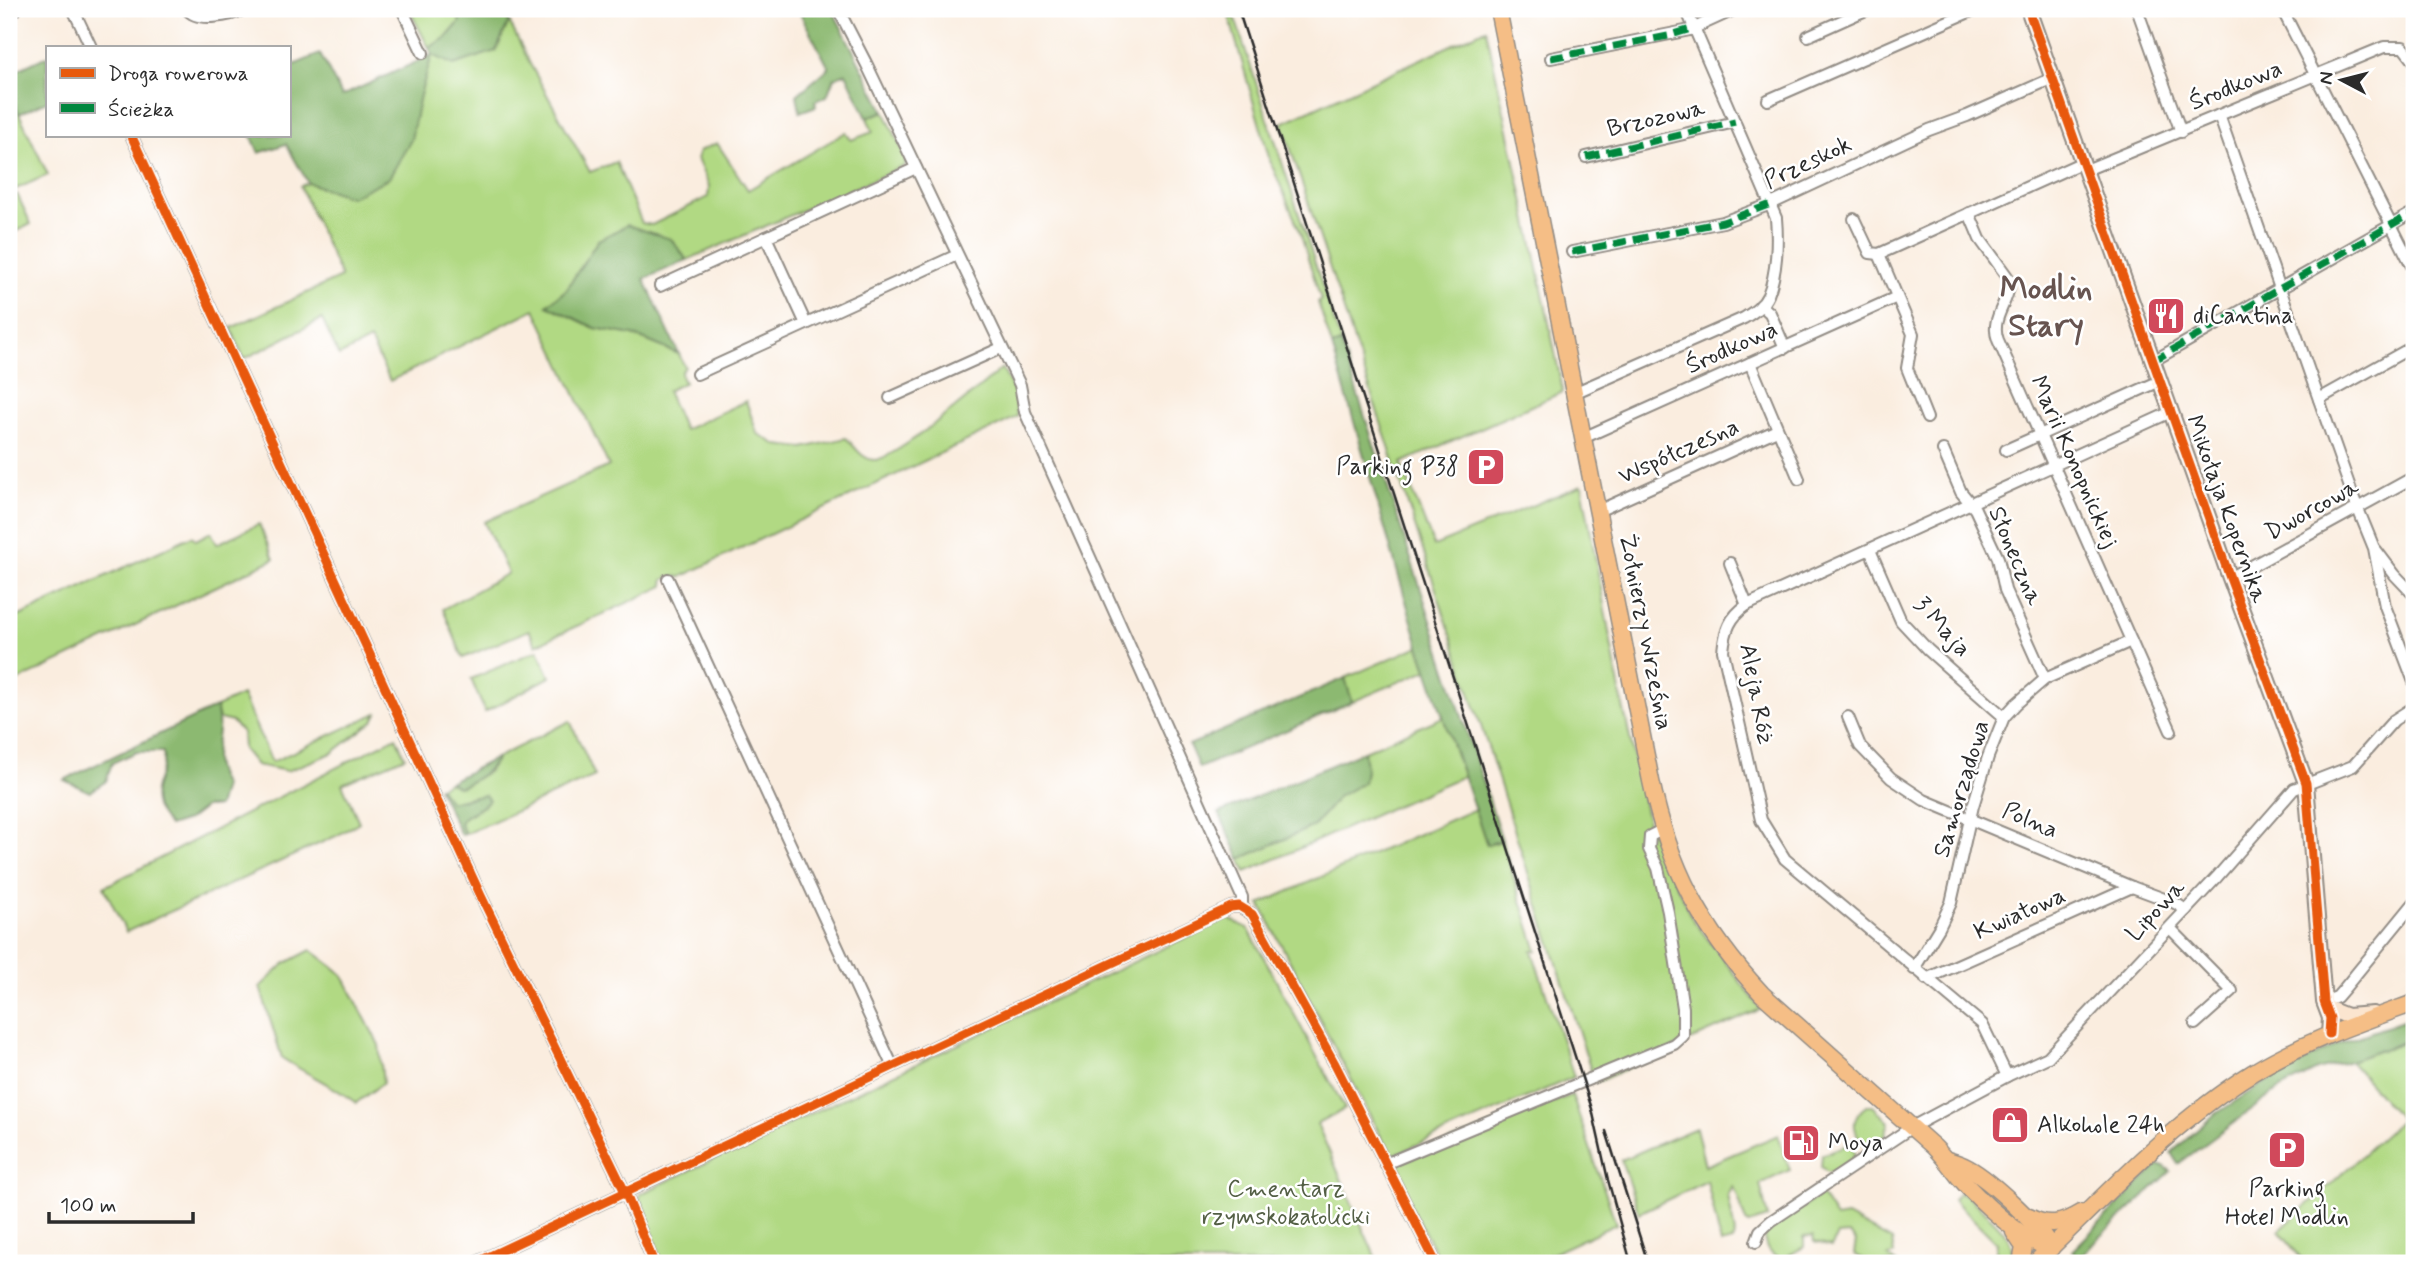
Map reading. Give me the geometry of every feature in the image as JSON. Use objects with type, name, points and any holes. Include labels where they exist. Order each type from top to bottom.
[{"type":"main road","name":"Żołnierzy Września","points":[[1498,9],[1662,830],[1680,877],[1697,910],[1737,967],[1787,1017],[1912,1126],[2006,1222],[2033,1242],[2051,1248]]},
{"type":"main road","points":[[2035,1263],[2172,1134],[2216,1098],[2269,1063],[2327,1035],[2414,1003]]},
{"type":"main road","name":"Żołnierzy Września","points":[[1947,1160],[1968,1168],[2024,1214],[2051,1248]]},
{"type":"main road","points":[[2024,1214],[2043,1224],[2056,1224],[2100,1201]]},
{"type":"main road","points":[[2006,1222],[2024,1247],[2021,1263]]},
{"type":"street","points":[[9,11],[14,9]]},
{"type":"street","points":[[73,9],[91,46]]},
{"type":"street","points":[[187,9],[190,14],[198,16],[235,14],[245,9]]},
{"type":"street","points":[[401,9],[423,53]]},
{"type":"street","points":[[838,9],[1001,348],[1022,395],[1024,412],[1242,897],[1242,906]]},
{"type":"street","points":[[1574,393],[1744,318],[1761,305],[1772,282],[1776,218],[1686,9]]},
{"type":"street","points":[[1551,58],[1668,36],[1694,28],[1736,9]]},
{"type":"street","points":[[1808,36],[1868,9]]},
{"type":"street","points":[[1768,100],[1976,9]]},
{"type":"street","name":"Mikołaja Kopernika","points":[[2028,9],[2230,578],[2306,783],[2325,1005],[2320,1017],[2327,1035]]},
{"type":"street","points":[[2137,9],[2181,132]]},
{"type":"street","points":[[2282,9],[2318,75],[2414,270]]},
{"type":"street","name":"Środkowa","points":[[1878,254],[1969,213],[2181,132],[2384,47],[2403,47],[2414,61]]},
{"type":"street","name":"Przeskok","points":[[1572,253],[1723,222],[1771,204],[1929,130],[2053,78]]},
{"type":"street","points":[[2219,115],[2357,509],[2374,548],[2385,606],[2414,682]]},
{"type":"street","name":"Brzozowa","points":[[1586,157],[1735,122]]},
{"type":"street","points":[[131,136],[481,896],[625,1192],[654,1263]]},
{"type":"street","points":[[660,286],[916,168]]},
{"type":"street","points":[[2153,361],[2414,212]]},
{"type":"street","name":"Marii Konopnickiej","points":[[1969,213],[1980,239],[2009,279],[2008,296],[1994,327],[1996,334],[2171,731]]},
{"type":"street","points":[[1854,219],[1870,253],[1878,254],[1913,334],[1907,368],[1927,418]]},
{"type":"street","points":[[766,237],[806,324]]},
{"type":"street","points":[[697,374],[957,255]]},
{"type":"street","name":"Środkowa","points":[[1583,438],[1897,297]]},
{"type":"street","points":[[1761,305],[1770,313],[1785,348]]},
{"type":"street","points":[[2319,399],[2414,346]]},
{"type":"street","points":[[890,398],[1001,348]]},
{"type":"street","name":"Współczesna","points":[[1750,363],[1799,479]]},
{"type":"street","points":[[2006,450],[2160,381]]},
{"type":"street","name":"Aleja Róż","points":[[2007,1076],[1982,1024],[1785,859],[1761,820],[1723,651],[1728,623],[1747,605],[2171,412]]},
{"type":"street","name":"Współczesna","points":[[1598,512],[1777,430]]},
{"type":"street","name":"Słoneczna","points":[[1943,450],[1961,492],[1970,503],[1998,558],[2005,590],[2045,679]]},
{"type":"street","name":"Dworcowa","points":[[2230,578],[2414,477]]},
{"type":"street","points":[[2374,548],[2414,595]]},
{"type":"street","name":"3 Maja","points":[[1870,551],[1901,621],[1928,650],[2004,717]]},
{"type":"street","points":[[1730,563],[1747,605]]},
{"type":"street","points":[[667,579],[892,1065]]},
{"type":"street","name":"Samorządowa","points":[[1914,969],[1939,929],[1951,903],[1988,757],[2004,717],[2045,679],[2131,641]]},
{"type":"street","name":"Lipowa","points":[[1756,1242],[1760,1231],[1771,1221],[1912,1126],[2048,1057],[2170,928],[2294,789],[2353,766],[2394,720],[2414,707]]},
{"type":"street","name":"Polna","points":[[1848,717],[1860,746],[1891,778],[1924,800],[2175,903],[2186,910]]},
{"type":"street","points":[[1385,1164],[1674,1044],[1683,1035],[1682,1008],[1668,912],[1658,868],[1648,845],[1650,836],[1662,830]]},
{"type":"street","name":"Kwiatowa","points":[[1926,979],[2132,887]]},
{"type":"street","points":[[2385,1013],[2347,1016],[2325,1005],[2337,997],[2414,903]]},
{"type":"street","points":[[475,1263],[1231,907],[1242,906],[1252,915],[1335,1064],[1436,1263]]},
{"type":"street","points":[[2170,928],[2232,991],[2195,1024]]},
{"type":"green space","points":[[409,9],[457,11],[460,22],[447,37],[429,48]]},
{"type":"green space","points":[[429,9],[503,9],[509,21],[496,51],[454,65],[432,55],[429,48],[447,37],[460,22],[457,11],[440,14]]},
{"type":"green space","points":[[798,9],[832,9],[884,111],[867,118],[846,73],[834,78],[827,96],[815,101],[816,106],[800,112],[797,95],[829,68]]},
{"type":"green space","points":[[1227,9],[1232,9],[1341,343],[1332,346],[1299,229],[1270,161]]},
{"type":"green space","points":[[509,21],[590,172],[616,162],[642,223],[652,225],[708,197],[709,186],[697,159],[699,151],[717,143],[748,190],[846,132],[851,140],[873,132],[867,118],[884,111],[906,158],[905,166],[687,260],[671,239],[598,240],[566,290],[547,305],[595,328],[633,335],[679,354],[685,367],[681,372],[685,382],[667,391],[684,430],[746,401],[757,433],[777,445],[803,448],[846,438],[862,455],[875,460],[920,435],[1002,368],[1015,393],[1017,417],[681,577],[672,576],[663,580],[664,586],[536,645],[529,630],[463,658],[443,609],[508,573],[484,522],[609,466],[535,309],[390,381],[370,340],[339,356],[322,319],[244,359],[231,328],[341,277],[300,186],[308,183],[351,197],[420,95],[432,54],[496,51]]},
{"type":"green space","points":[[1486,29],[1563,392],[1401,463],[1434,546],[1582,485],[1619,687],[1648,823],[1691,917],[1761,1009],[1595,1083],[1489,750],[1282,123]]},
{"type":"green space","points":[[320,54],[342,96],[432,55],[411,140],[389,178],[351,197],[308,183],[286,144],[259,153],[251,136],[290,136],[290,67]]},
{"type":"green space","points":[[46,56],[46,101],[19,114],[9,91],[9,74]]},
{"type":"green space","points":[[9,92],[48,175],[9,192]]},
{"type":"green space","points":[[17,194],[31,224],[13,233],[9,223],[9,198]]},
{"type":"green space","points":[[627,225],[671,239],[687,260],[644,279],[679,354],[633,335],[595,328],[547,305],[566,290],[598,240]]},
{"type":"green space","points":[[1341,343],[1502,840],[1487,845],[1419,646],[1332,346]]},
{"type":"green space","points":[[259,524],[274,559],[9,685],[9,621],[192,536],[196,540],[211,532],[217,544]]},
{"type":"green space","points":[[1419,646],[1427,670],[1352,702],[1345,678]]},
{"type":"green space","points":[[538,650],[550,677],[485,712],[471,679]]},
{"type":"green space","points":[[1345,678],[1352,702],[1199,768],[1189,745]]},
{"type":"green space","points":[[242,695],[272,762],[377,713],[373,721],[332,753],[287,771],[256,765],[243,749],[242,732],[232,722],[219,719],[216,707]]},
{"type":"green space","points":[[216,707],[218,728],[215,756],[218,775],[224,786],[218,807],[205,807],[188,820],[169,826],[157,809],[154,799],[163,766],[163,752],[136,752],[112,763],[106,781],[90,792],[64,780]]},
{"type":"green space","points":[[1443,717],[1463,776],[1246,872],[1240,859],[1314,826],[1339,796],[1364,782],[1364,751]]},
{"type":"green space","points":[[570,721],[595,776],[465,834],[460,823],[462,818],[484,806],[474,796],[449,802],[439,787],[449,782],[459,786],[488,772],[498,757]]},
{"type":"green space","points":[[396,737],[405,757],[342,784],[359,822],[338,835],[126,932],[104,887]]},
{"type":"green space","points":[[1364,751],[1364,782],[1339,796],[1314,826],[1240,859],[1219,813]]},
{"type":"green space","points":[[498,757],[486,772],[471,782],[459,787],[449,782]]},
{"type":"green space","points":[[439,787],[450,802],[485,795],[489,800],[460,823],[465,834],[461,835]]},
{"type":"green space","points":[[1475,809],[1487,845],[1502,841],[1537,951],[1532,951],[1574,1077],[1391,1156],[1260,904]]},
{"type":"green space","name":"Cmentarz rzymskokatolicki","points":[[1227,918],[1248,928],[1345,1109],[1317,1124],[1378,1263],[661,1263],[639,1208],[640,1194]]},
{"type":"green space","points":[[311,950],[342,974],[379,1045],[383,1083],[356,1103],[282,1058],[260,987],[284,964]]},
{"type":"green space","points":[[2414,1017],[2414,1038],[2317,1070],[2278,1090],[2178,1164],[2171,1153],[2214,1115],[2262,1084],[2338,1044]]},
{"type":"green space","points":[[2414,1038],[2414,1263],[2305,1263],[2279,1231],[2401,1120],[2350,1061]]},
{"type":"green space","points":[[1572,1095],[1616,1224],[1532,1263],[1441,1263],[1390,1167]]},
{"type":"green space","points":[[1866,1106],[1873,1106],[1889,1122],[1884,1138],[1873,1146],[1863,1144],[1855,1129],[1856,1119]]},
{"type":"green space","points":[[1696,1128],[1705,1166],[1778,1135],[1790,1170],[1760,1184],[1768,1218],[1748,1224],[1733,1187],[1728,1195],[1735,1234],[1732,1241],[1721,1244],[1707,1181],[1639,1213],[1621,1160]]},
{"type":"green space","points":[[1848,1144],[1853,1147],[1855,1157],[1835,1172],[1827,1172],[1821,1167],[1822,1155]]},
{"type":"green space","points":[[2157,1166],[2164,1166],[2171,1171],[2079,1257],[2072,1251]]},
{"type":"green space","points":[[1958,1193],[1965,1194],[1990,1216],[2005,1234],[2010,1243],[2011,1263],[1991,1263],[1995,1260],[1997,1243],[1953,1199]]},
{"type":"green space","points":[[1821,1195],[1836,1218],[1847,1216],[1892,1241],[1894,1254],[1888,1257],[1896,1263],[1871,1263],[1854,1254],[1856,1241],[1849,1234],[1838,1235],[1831,1247],[1814,1242],[1813,1236],[1804,1237],[1804,1247],[1782,1259],[1771,1254],[1764,1237],[1770,1229]]},
{"type":"railway","points":[[1238,9],[1592,1109],[1631,1263]]},
{"type":"railway","points":[[1606,1131],[1648,1263]]},
{"type":"marked path","points":[[1551,58],[1668,36],[1694,28]]},
{"type":"marked path","points":[[1586,157],[1735,122]]},
{"type":"marked path","points":[[1572,252],[1723,222],[1771,204]]},
{"type":"marked path","points":[[2153,361],[2414,212]]},
{"type":"cycle path","points":[[2028,9],[2230,578],[2306,783],[2324,1002],[2330,1018],[2329,1034]]},
{"type":"cycle path","points":[[131,136],[481,896],[625,1192],[654,1263]]},
{"type":"cycle path","points":[[475,1263],[1231,907],[1239,906],[1252,914],[1335,1064],[1436,1263]]},
{"type":"place","name":"diCantina","points":[[2166,316]]},
{"type":"place","name":"Parking P38","points":[[1486,467]]},
{"type":"place","name":"Alkohole 24h","points":[[2010,1125]]},
{"type":"place","name":"Moya","points":[[1801,1143]]},
{"type":"place","name":"Parking Hotel Modlin","points":[[2287,1150]]},
{"type":"district","name":"Modlin Stary","points":[[2046,308]]}]
